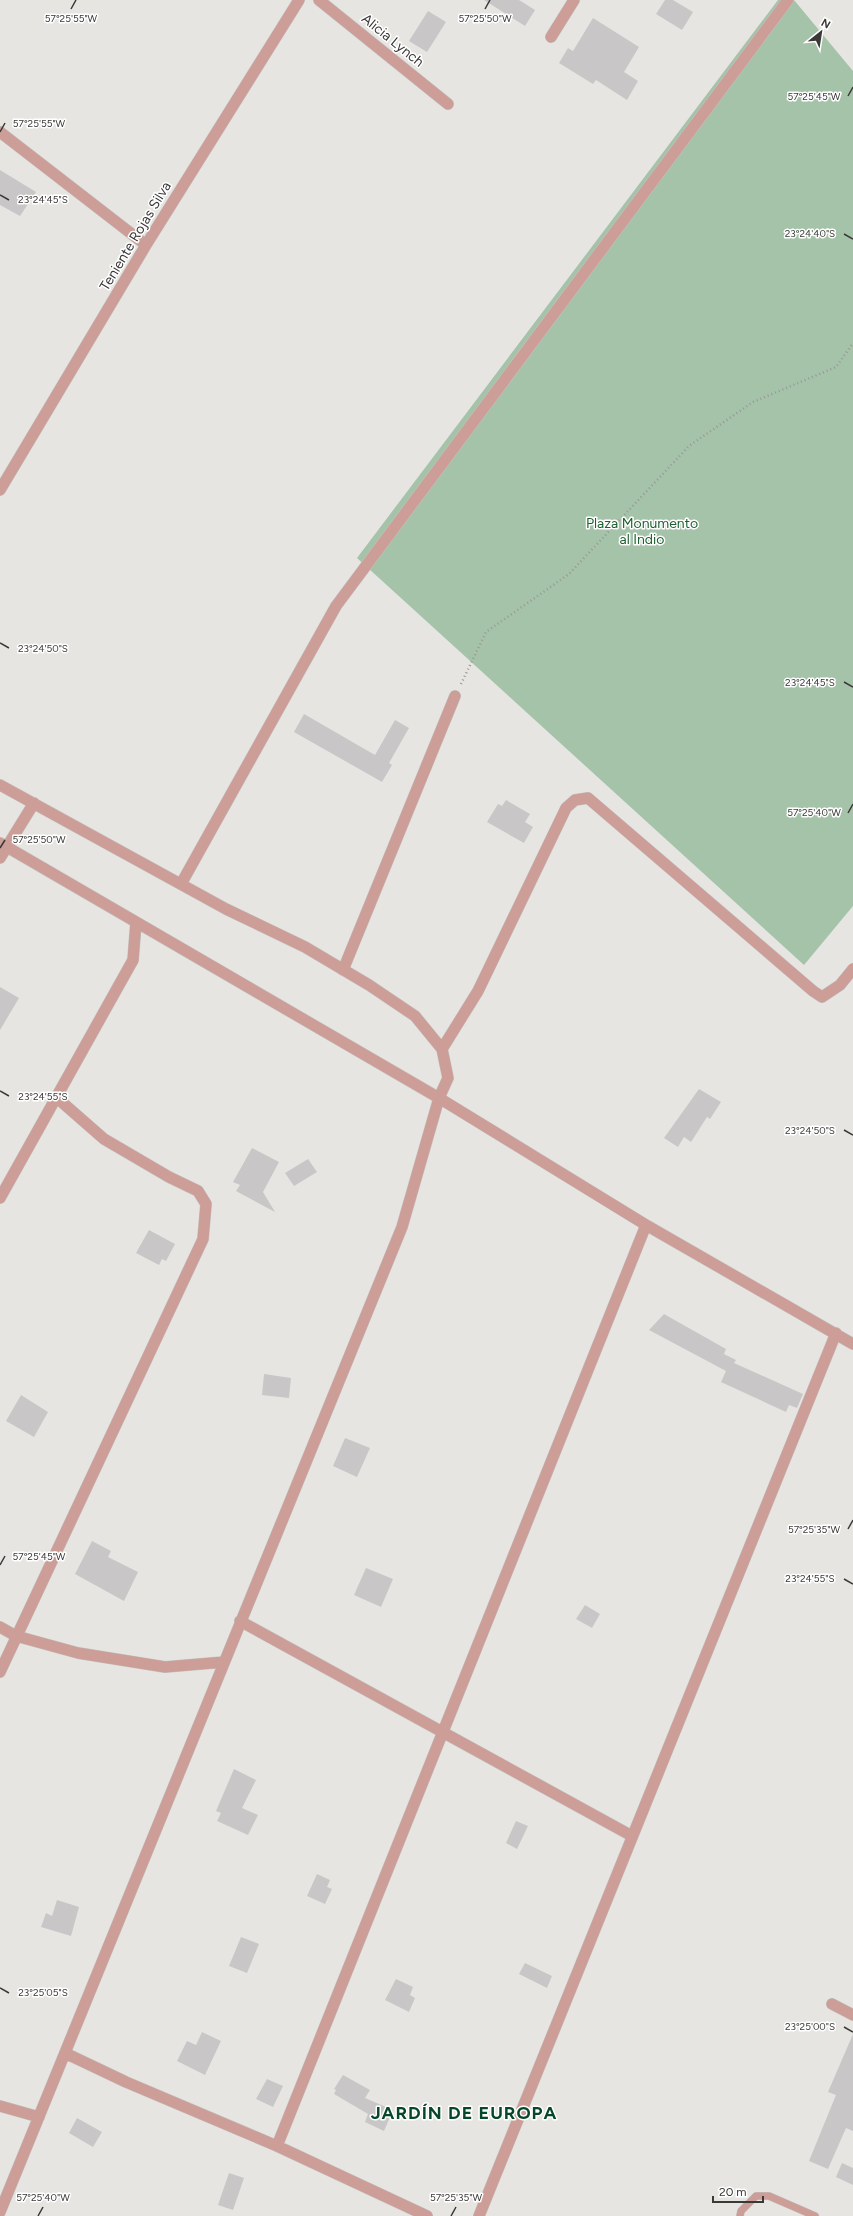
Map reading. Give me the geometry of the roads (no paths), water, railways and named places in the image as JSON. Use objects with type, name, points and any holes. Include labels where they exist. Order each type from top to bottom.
[{"type":"street","name":"Teniente Rojas Silva","points":[[0,490],[146,246],[298,0]]},
{"type":"street","name":"Alicia Lynch","points":[[319,0],[448,104]]},
{"type":"street","points":[[551,37],[574,0]]},
{"type":"street","points":[[182,884],[336,606],[788,0]]},
{"type":"street","points":[[0,132],[146,246]]},
{"type":"street","points":[[343,970],[455,696]]},
{"type":"street","points":[[0,785],[182,884],[305,948],[343,970],[415,1016],[442,1049],[448,1078],[440,1098],[402,1227],[0,2212]]},
{"type":"street","points":[[442,1049],[478,991],[566,808],[575,800],[588,798],[813,992],[822,996],[840,985],[853,970]]},
{"type":"street","points":[[0,858],[3,845],[34,803]]},
{"type":"street","points":[[3,845],[440,1098],[646,1225],[853,1344]]},
{"type":"street","points":[[0,1198],[133,960],[136,922]]},
{"type":"street","points":[[0,1672],[203,1239],[204,1232],[206,1204],[198,1190],[169,1177],[104,1139],[56,1097]]},
{"type":"street","points":[[277,2146],[646,1225]]},
{"type":"street","points":[[479,2216],[836,1333]]},
{"type":"street","points":[[240,1621],[632,1836]]},
{"type":"street","points":[[0,1627],[16,1636],[78,1653],[165,1667],[224,1662]]},
{"type":"street","points":[[832,2004],[853,2015]]},
{"type":"street","points":[[65,2053],[126,2082],[277,2146],[427,2216]]},
{"type":"street","points":[[0,2106],[39,2117]]},
{"type":"lane","points":[[740,2216],[742,2211],[756,2196],[769,2196],[815,2216]]},
{"type":"district","name":"JARDÍN DE EUROPA","points":[[464,2113]]},
{"type":"park label","name":"Plaza Monumento al Indio","points":[[642,532]]}]
